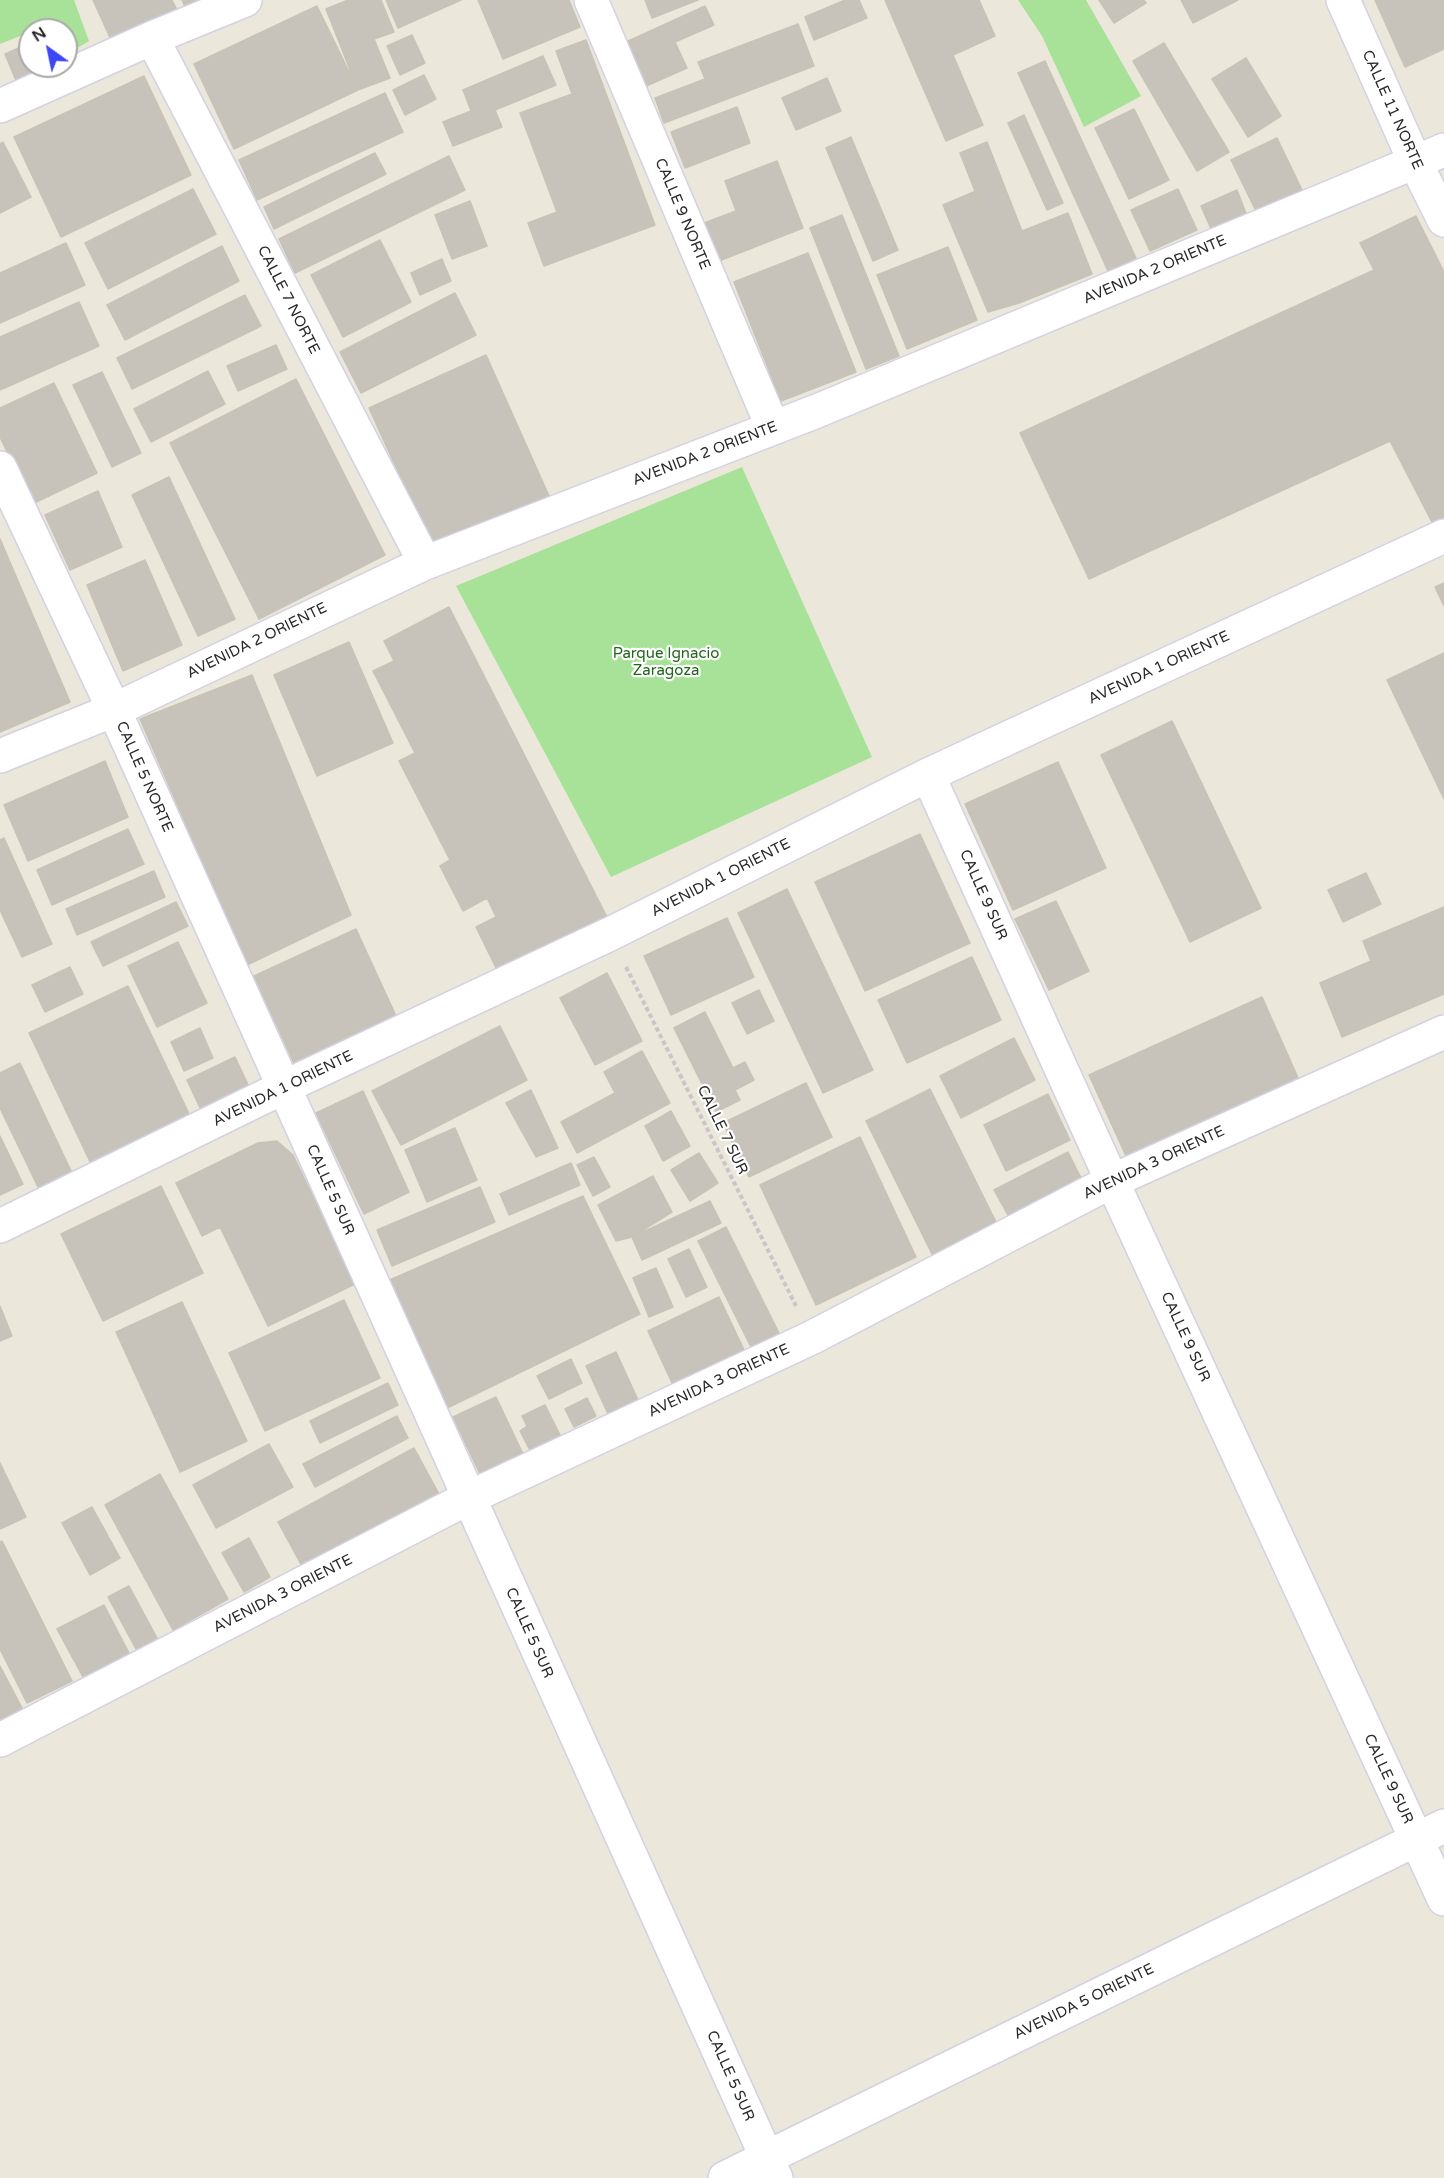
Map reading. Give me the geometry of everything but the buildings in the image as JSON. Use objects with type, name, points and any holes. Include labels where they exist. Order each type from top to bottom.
[{"type":"street","points":[[0,106],[152,38],[245,0]]},
{"type":"street","name":"CALLE 9 NORTE","points":[[591,0],[773,428]]},
{"type":"street","name":"CALLE 11 NORTE","points":[[1343,0],[1415,162],[1444,220]]},
{"type":"street","name":"CALLE 7 NORTE","points":[[152,38],[424,563]]},
{"type":"street","name":"AVENIDA 2 ORIENTE","points":[[0,756],[114,710],[424,563],[773,428],[1444,150]]},
{"type":"street","name":"CALLE 5 NORTE","points":[[0,468],[114,710],[284,1087]]},
{"type":"street","name":"AVENIDA 1 ORIENTE","points":[[0,1226],[284,1087],[610,934],[928,775],[1444,536]]},
{"type":"street","name":"CALLE 9 SUR","points":[[928,775],[1112,1180],[1430,1833],[1444,1899]]},
{"type":"street","name":"AVENIDA 3 ORIENTE","points":[[0,1740],[468,1498],[812,1338],[1112,1180],[1444,1032]]},
{"type":"street","name":"CALLE 5 SUR","points":[[284,1087],[771,2168]]},
{"type":"street","name":"AVENIDA 5 ORIENTE","points":[[725,2178],[771,2168],[1430,1833]]},
{"type":"path","name":"CALLE 7 SUR","points":[[610,934],[812,1338]]},
{"type":"green space","points":[[0,0],[74,0],[89,41],[78,47],[78,18],[18,18],[18,37],[0,44]]},
{"type":"green space","points":[[1018,0],[1086,0],[1141,96],[1084,127],[1042,36]]},
{"type":"green space","name":"Parque Ignacio Zaragoza","points":[[742,467],[872,757],[611,877],[456,586]]}]
